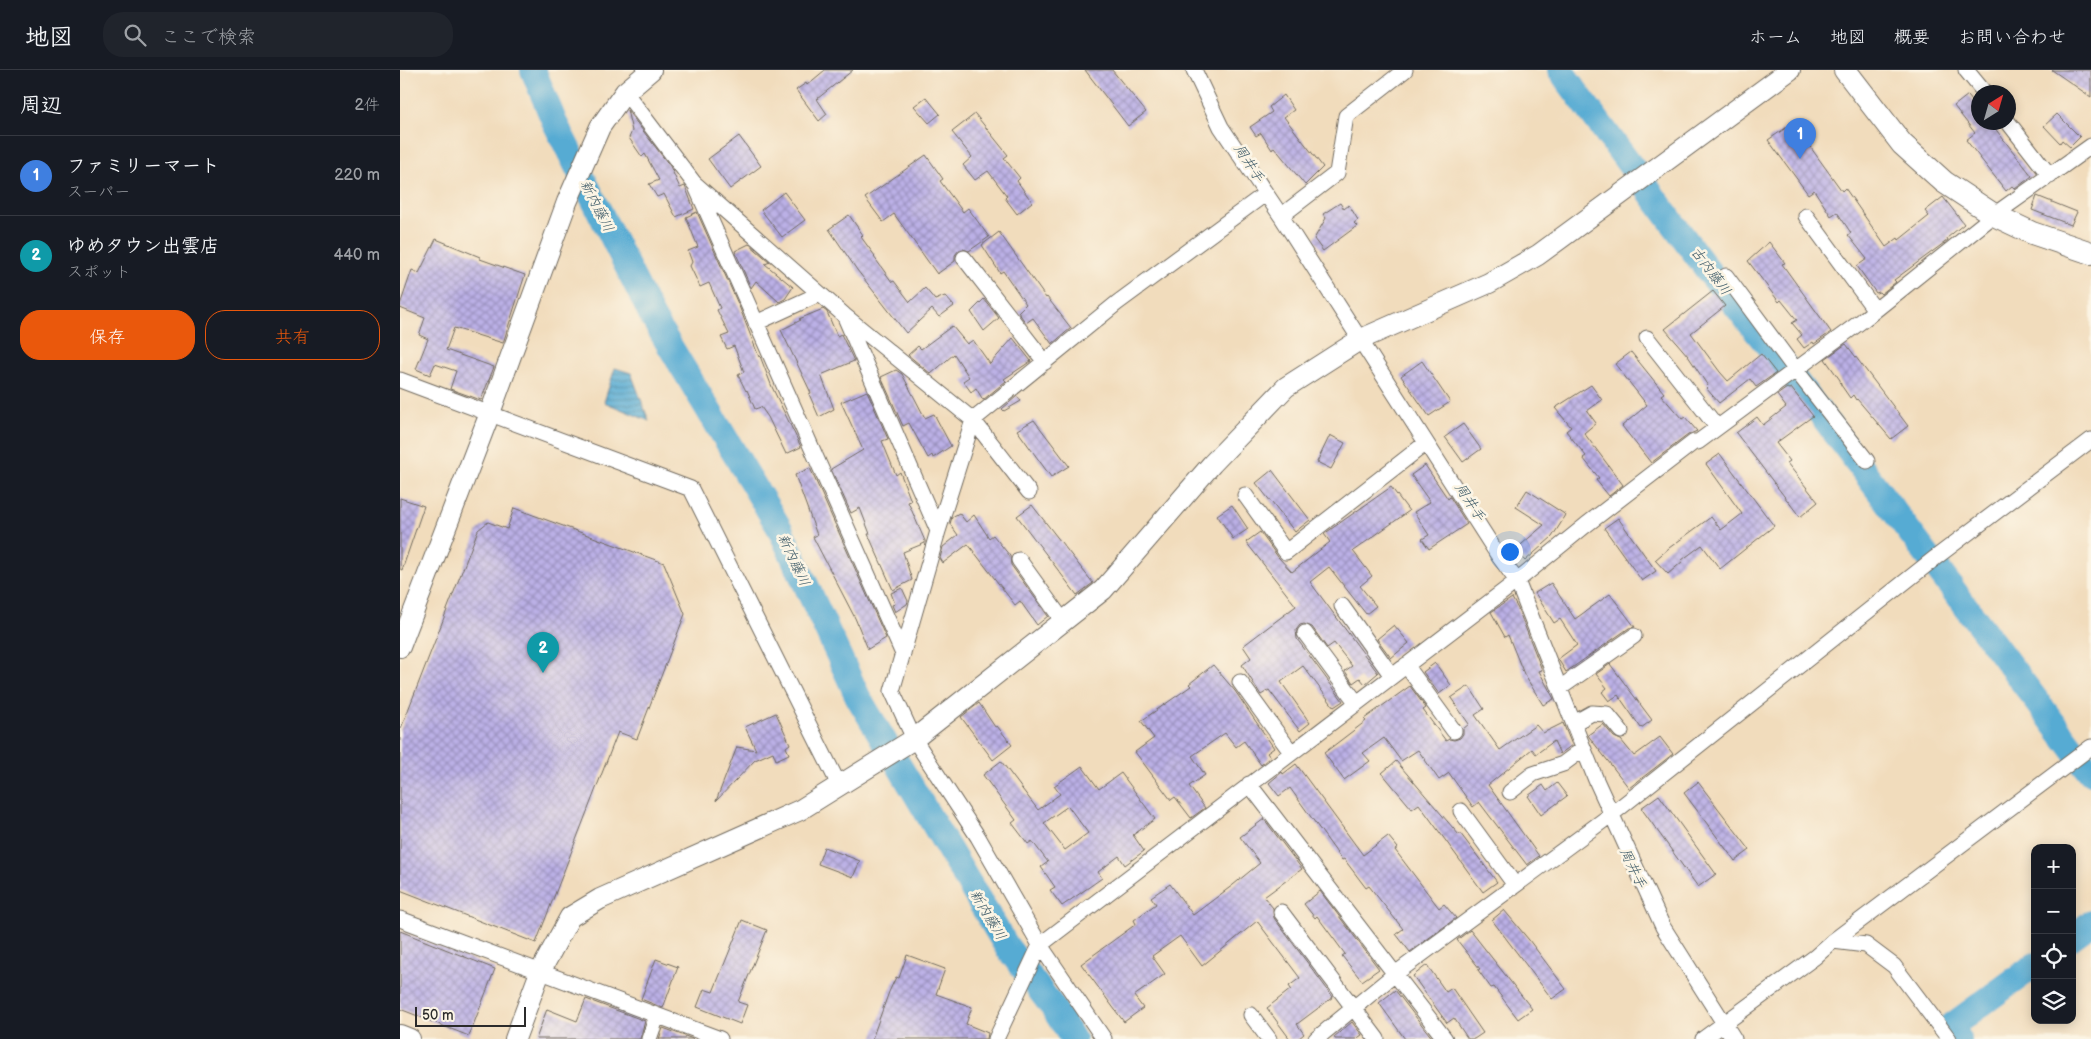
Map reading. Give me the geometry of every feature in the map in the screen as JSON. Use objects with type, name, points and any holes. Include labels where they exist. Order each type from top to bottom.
[{"type":"main road","points":[[1845,70],[1902,144],[1944,182],[1994,215],[2032,233],[2091,253]]},
{"type":"street","points":[[400,647],[490,413],[567,202],[600,127],[625,92],[650,70]]},
{"type":"street","points":[[1194,70],[1221,127],[1361,339],[1498,555],[1517,581],[1584,749],[1663,927],[1734,1039]]},
{"type":"street","points":[[1281,216],[1337,173],[1346,116],[1405,70]]},
{"type":"street","points":[[515,1039],[540,972],[570,917],[600,899],[800,810],[914,739],[1103,590],[1212,464],[1286,387],[1361,339],[1489,283],[1538,255],[1790,70]]},
{"type":"street","points":[[1966,70],[1978,85]]},
{"type":"street","points":[[625,92],[694,183],[819,294],[973,420],[1029,492]]},
{"type":"street","points":[[2014,130],[2050,176]]},
{"type":"street","points":[[996,1039],[1040,945],[1517,581],[1694,442],[1698,442],[1876,310],[1994,215],[2091,146]]},
{"type":"street","points":[[694,183],[903,654]]},
{"type":"street","points":[[1104,1039],[1040,945],[978,837],[914,739],[892,691],[938,531],[973,420],[1118,303],[1265,194]]},
{"type":"street","points":[[1806,216],[1876,310]]},
{"type":"street","points":[[964,258],[1045,362]]},
{"type":"street","points":[[1726,276],[1867,461]]},
{"type":"street","points":[[756,323],[819,294]]},
{"type":"street","points":[[844,315],[938,531]]},
{"type":"street","points":[[1647,338],[1716,427]]},
{"type":"street","points":[[400,380],[691,489],[839,785]]},
{"type":"street","points":[[1316,1039],[1395,974],[1612,814],[1935,558],[2091,440]]},
{"type":"street","points":[[1245,494],[1286,552],[1426,443]]},
{"type":"street","points":[[1019,560],[1063,621]]},
{"type":"street","points":[[1342,606],[1392,676]]},
{"type":"street","points":[[1304,633],[1356,702]]},
{"type":"street","points":[[1560,688],[1634,636]]},
{"type":"street","points":[[1406,665],[1454,731]]},
{"type":"street","points":[[1240,682],[1291,752]]},
{"type":"street","points":[[1574,723],[1592,713],[1607,714],[1622,731]]},
{"type":"street","points":[[1703,1039],[1815,957],[1833,941],[2091,747]]},
{"type":"street","points":[[1510,792],[1533,774],[1564,764],[1584,749]]},
{"type":"street","points":[[1249,784],[1445,1039]]},
{"type":"street","points":[[1461,811],[1515,885]]},
{"type":"street","points":[[1281,912],[1377,1039]]},
{"type":"street","points":[[400,919],[720,1039]]},
{"type":"street","points":[[1833,941],[1866,945],[1894,966],[1949,1039]]},
{"type":"street","points":[[1251,1015],[1270,1039]]},
{"type":"street","points":[[648,1039],[657,1016]]},
{"type":"street","points":[[400,1035],[410,1039]]},
{"type":"water","points":[[615,368],[631,373],[649,421],[604,402]]},
{"type":"building","points":[[825,70],[853,70],[817,99],[827,114],[819,121],[796,90],[806,83],[807,85]]},
{"type":"building","points":[[1085,70],[1112,70],[1146,112],[1128,126]]},
{"type":"building","points":[[2052,70],[2091,70],[2091,97]]},
{"type":"building","points":[[1284,95],[1294,110],[1284,117],[1323,167],[1305,185],[1274,147],[1272,150],[1261,133],[1256,136],[1250,127],[1272,112],[1269,107]]},
{"type":"building","points":[[1968,95],[1971,99],[1971,128],[1954,106]]},
{"type":"building","points":[[926,97],[940,114],[929,123],[914,106]]},
{"type":"building","points":[[627,110],[670,166],[680,188],[685,186],[694,209],[676,217],[664,194],[657,197],[649,184],[659,180],[645,154],[642,157],[629,138],[632,131]]},
{"type":"building","points":[[975,114],[1008,155],[1004,158],[1020,178],[1017,181],[1032,202],[1017,214],[1005,198],[1007,196],[988,171],[975,180],[963,165],[972,157],[952,132]]},
{"type":"building","points":[[2057,114],[2080,137],[2070,147],[2062,140],[2060,143],[2044,126]]},
{"type":"building","points":[[1793,123],[1842,191],[1845,188],[1886,247],[1898,238],[1899,240],[1929,216],[1925,211],[1943,197],[1964,224],[1947,238],[1948,240],[1894,280],[1896,282],[1881,294],[1879,292],[1876,293],[1857,266],[1867,259],[1848,235],[1851,233],[1837,212],[1831,216],[1814,190],[1808,194],[1768,140]]},
{"type":"building","points":[[1973,130],[1996,130],[2032,176],[2015,189],[2012,186],[2006,191],[1966,140],[1975,133]]},
{"type":"building","points":[[739,136],[761,166],[730,189],[708,159]]},
{"type":"building","points":[[926,155],[943,179],[940,181],[963,212],[968,208],[989,237],[969,251],[959,250],[955,255],[955,261],[937,274],[894,214],[883,222],[865,198]]},
{"type":"building","points":[[784,192],[805,220],[782,237],[761,210]]},
{"type":"building","points":[[2037,196],[2077,212],[2071,225],[2032,210]]},
{"type":"building","points":[[1340,203],[1344,209],[1349,205],[1358,220],[1354,223],[1357,226],[1323,251],[1314,239],[1326,218],[1323,214]]},
{"type":"building","points":[[697,212],[739,306],[772,387],[801,447],[786,454],[768,417],[761,407],[755,409],[738,375],[744,372],[734,346],[727,349],[721,337],[729,334],[717,310],[720,308],[709,283],[700,287],[690,266],[692,262],[688,251],[698,247],[686,217]]},
{"type":"building","points":[[849,215],[863,235],[861,237],[874,257],[892,282],[894,281],[910,302],[925,288],[935,300],[945,296],[954,306],[939,317],[932,309],[906,333],[857,270],[829,229]]},
{"type":"building","points":[[999,232],[1046,298],[1071,328],[1052,344],[1033,318],[1026,323],[1018,312],[1026,304],[1003,271],[1000,273],[982,245]]},
{"type":"building","points":[[436,239],[480,257],[480,259],[525,275],[503,343],[454,328],[446,350],[494,367],[481,400],[450,389],[456,371],[435,364],[430,375],[416,369],[428,339],[419,335],[425,318],[400,308],[400,305],[412,270],[419,273]]},
{"type":"building","points":[[1769,242],[1785,263],[1782,264],[1831,332],[1814,344],[1813,342],[1804,348],[1797,339],[1802,335],[1792,323],[1797,320],[1781,300],[1779,302],[1748,261]]},
{"type":"building","points":[[749,244],[770,262],[765,264],[793,287],[785,299],[779,302],[756,281],[751,288],[735,251]]},
{"type":"building","points":[[1713,291],[1725,306],[1691,333],[1720,372],[1728,381],[1761,354],[1776,373],[1756,387],[1750,379],[1719,403],[1706,388],[1708,386],[1688,356],[1665,329]]},
{"type":"building","points":[[984,299],[999,318],[984,331],[971,312]]},
{"type":"building","points":[[823,309],[827,312],[837,336],[841,334],[854,361],[821,375],[834,409],[819,417],[809,394],[811,393],[781,330],[801,320],[799,319]]},
{"type":"building","points":[[952,326],[967,344],[973,340],[990,364],[1013,338],[1031,361],[1004,379],[1006,381],[983,400],[976,388],[971,392],[963,381],[969,377],[954,354],[931,374],[908,355],[918,346],[921,349]]},
{"type":"building","points":[[1846,344],[1908,426],[1891,439],[1853,395],[1850,398],[1825,359]]},
{"type":"building","points":[[1631,352],[1664,393],[1661,395],[1682,419],[1685,417],[1697,431],[1688,435],[1651,463],[1622,426],[1647,405],[1615,364]]},
{"type":"building","points":[[1422,361],[1450,402],[1429,416],[1401,376]]},
{"type":"building","points":[[896,370],[902,374],[925,418],[934,414],[951,446],[933,458],[932,455],[928,458],[909,423],[903,426],[881,377]]},
{"type":"building","points":[[1591,385],[1602,400],[1587,411],[1596,423],[1584,433],[1623,485],[1609,496],[1596,480],[1599,478],[1583,458],[1586,456],[1566,431],[1571,427],[1555,408]]},
{"type":"building","points":[[1787,388],[1791,388],[1813,416],[1776,443],[1790,461],[1787,463],[1818,502],[1800,517],[1736,433],[1757,417],[1763,425],[1786,407],[1777,395]]},
{"type":"building","points":[[867,391],[888,439],[882,441],[896,475],[900,472],[911,501],[908,502],[925,541],[925,543],[903,552],[912,580],[893,590],[868,534],[870,534],[860,508],[851,513],[831,469],[863,450],[841,402]]},
{"type":"building","points":[[1017,396],[1021,401],[1004,411],[1002,409]]},
{"type":"building","points":[[1034,420],[1069,466],[1051,477],[1017,430]]},
{"type":"building","points":[[1463,424],[1481,449],[1463,462],[1445,437]]},
{"type":"building","points":[[1330,435],[1345,443],[1331,469],[1317,462]]},
{"type":"building","points":[[1720,454],[1774,526],[1720,569],[1702,545],[1682,560],[1668,574],[1655,560],[1669,548],[1711,517],[1721,530],[1742,514],[1706,464]]},
{"type":"building","points":[[1425,465],[1448,499],[1450,497],[1467,524],[1429,549],[1422,539],[1429,535],[1414,512],[1430,502],[1411,475]]},
{"type":"building","points":[[810,468],[886,638],[868,649],[855,618],[813,537],[817,535],[795,475]]},
{"type":"building","points":[[1272,470],[1310,520],[1295,532],[1256,483]]},
{"type":"building","points":[[1391,487],[1409,511],[1353,551],[1372,576],[1360,586],[1376,606],[1366,614],[1329,567],[1310,582],[1378,673],[1365,684],[1360,678],[1353,683],[1345,671],[1352,666],[1334,643],[1327,648],[1312,627],[1304,624],[1300,625],[1296,630],[1297,639],[1343,701],[1334,707],[1303,666],[1281,682],[1310,723],[1300,731],[1269,690],[1261,695],[1242,665],[1251,658],[1243,646],[1296,606],[1246,542],[1260,532],[1278,557],[1292,572],[1330,542],[1324,534]]},
{"type":"building","points":[[1527,490],[1566,515],[1552,537],[1525,561],[1515,550],[1544,525],[1516,507]]},
{"type":"building","points":[[400,498],[424,506],[402,570],[400,569]]},
{"type":"building","points":[[1032,505],[1093,583],[1077,595],[1017,516]]},
{"type":"building","points":[[1232,505],[1248,529],[1233,539],[1217,515]]},
{"type":"building","points":[[514,508],[664,563],[685,614],[637,739],[618,732],[536,943],[400,890],[400,731],[478,530],[488,522],[507,529]]},
{"type":"building","points":[[959,513],[966,522],[974,515],[989,538],[993,535],[1010,556],[1011,565],[1048,616],[1037,625],[1020,601],[1015,605],[968,544],[943,563],[940,558],[943,547],[958,535],[950,524],[952,517]]},
{"type":"building","points":[[1618,518],[1656,571],[1642,581],[1604,528]]},
{"type":"building","points":[[1551,583],[1575,619],[1610,594],[1635,627],[1629,628],[1566,672],[1558,659],[1577,645],[1560,619],[1554,623],[1535,593]]},
{"type":"building","points":[[902,588],[908,601],[907,604],[895,612],[892,605],[895,604],[891,593]]},
{"type":"building","points":[[1512,598],[1542,670],[1539,671],[1554,699],[1543,705],[1524,674],[1508,635],[1505,637],[1491,612]]},
{"type":"building","points":[[1394,625],[1409,643],[1391,658],[1377,639]]},
{"type":"building","points":[[1435,663],[1451,685],[1439,694],[1423,672]]},
{"type":"building","points":[[1610,664],[1652,720],[1641,728],[1618,695],[1609,701],[1602,692],[1607,688],[1596,674]]},
{"type":"building","points":[[1213,665],[1235,691],[1274,748],[1267,753],[1270,757],[1261,765],[1244,741],[1236,747],[1225,733],[1192,756],[1205,775],[1189,786],[1205,808],[1191,818],[1175,797],[1171,800],[1135,752],[1154,738],[1141,721],[1191,686],[1189,684]]},
{"type":"building","points":[[1410,686],[1426,708],[1423,710],[1446,741],[1460,738],[1463,734],[1463,729],[1469,724],[1451,698],[1469,686],[1484,709],[1475,715],[1500,750],[1536,725],[1543,733],[1563,723],[1572,745],[1560,754],[1554,741],[1536,754],[1532,749],[1488,785],[1539,856],[1527,865],[1479,802],[1473,807],[1449,773],[1439,780],[1418,750],[1401,761],[1384,738],[1363,753],[1370,761],[1344,780],[1324,753],[1366,721],[1364,719]]},
{"type":"building","points":[[979,703],[995,727],[997,726],[1012,745],[993,760],[961,717]]},
{"type":"building","points":[[776,713],[790,744],[786,747],[789,754],[776,760],[773,752],[755,760],[716,801],[737,747],[756,750],[745,727]]},
{"type":"building","points":[[1603,724],[1614,737],[1621,740],[1634,756],[1660,737],[1673,754],[1629,788],[1588,735]]},
{"type":"building","points":[[1001,761],[1038,810],[1060,794],[1054,786],[1082,766],[1099,789],[1121,773],[1155,819],[1133,835],[1144,851],[1125,865],[1119,856],[1098,872],[1102,878],[1062,906],[1050,890],[1055,887],[1041,867],[1048,862],[1032,841],[1028,844],[1012,823],[1016,820],[983,775]],"holes":[[[1068,806],[1088,833],[1065,850],[1044,823]]]},
{"type":"building","points":[[1396,761],[1459,835],[1460,833],[1497,882],[1483,892],[1419,804],[1412,809],[1382,773]]},
{"type":"building","points":[[1296,764],[1363,855],[1388,836],[1398,848],[1395,850],[1439,908],[1444,904],[1456,918],[1410,952],[1396,934],[1403,929],[1369,886],[1366,888],[1344,859],[1342,860],[1290,788],[1279,796],[1269,783],[1282,772],[1283,774]]},
{"type":"building","points":[[1698,782],[1750,850],[1735,861],[1684,793]]},
{"type":"building","points":[[1557,783],[1567,796],[1541,815],[1528,796],[1543,785],[1547,791]]},
{"type":"building","points":[[1659,795],[1716,874],[1698,887],[1641,808]]},
{"type":"building","points":[[1264,819],[1302,869],[1264,897],[1273,908],[1274,918],[1333,997],[1297,1024],[1304,1034],[1298,1039],[1290,1039],[1267,1008],[1291,989],[1289,986],[1300,978],[1257,921],[1202,966],[1180,936],[1152,956],[1165,974],[1134,996],[1143,1008],[1124,1022],[1081,964],[1136,924],[1134,920],[1156,904],[1151,897],[1170,884],[1193,915],[1233,885],[1260,863],[1240,837]]},
{"type":"building","points":[[824,847],[860,861],[853,877],[818,864]]},
{"type":"building","points":[[1320,891],[1379,969],[1362,981],[1342,956],[1345,954],[1317,916],[1315,918],[1304,904]]},
{"type":"building","points":[[1504,910],[1566,989],[1552,999],[1492,920]]},
{"type":"building","points":[[742,920],[767,930],[738,1002],[747,1005],[740,1024],[697,1007],[704,989],[713,992]]},
{"type":"building","points":[[1470,930],[1532,1009],[1518,1019],[1494,987],[1491,988],[1478,970],[1480,969],[1457,940]]},
{"type":"building","points":[[400,931],[495,969],[469,1036],[400,1009]]},
{"type":"building","points":[[907,955],[945,969],[936,994],[972,1007],[966,1024],[988,1033],[987,1039],[872,1039],[889,992],[896,977],[899,978]]},
{"type":"building","points":[[656,959],[678,967],[663,1008],[641,999]]},
{"type":"building","points":[[1427,965],[1446,992],[1452,988],[1483,1033],[1474,1039],[1468,1039],[1454,1018],[1447,1023],[1413,976]]},
{"type":"building","points":[[1395,990],[1433,1039],[1405,1039],[1379,1003]]},
{"type":"building","points":[[586,999],[645,1021],[640,1039],[536,1039],[547,1009],[577,1021]]},
{"type":"building","points":[[1352,1022],[1362,1035],[1356,1039],[1335,1039],[1334,1037]]},
{"type":"building","points":[[663,1028],[693,1039],[659,1039]]},
{"type":"waterway","name":"新内藤川","points":[[533,70],[554,121],[653,318],[780,529],[858,697],[1007,947],[1052,1006],[1073,1039]]},
{"type":"waterway","name":"古内藤川","points":[[1560,70],[1709,272],[1790,373],[2091,773]]},
{"type":"waterway","points":[[2076,934],[2091,923]]},
{"type":"waterway","points":[[1959,1039],[1950,1027],[2031,968]]},
{"type":"place","name":"ファミリーマート","points":[[1800,159]]},
{"type":"place","name":"ゆめタウン出雲店","points":[[543,673]]},
{"type":"water label","name":"周井手","points":[[1249,163]]},
{"type":"water label","name":"周井手","points":[[1470,502]]},
{"type":"water label","name":"周井手","points":[[1633,868]]}]
